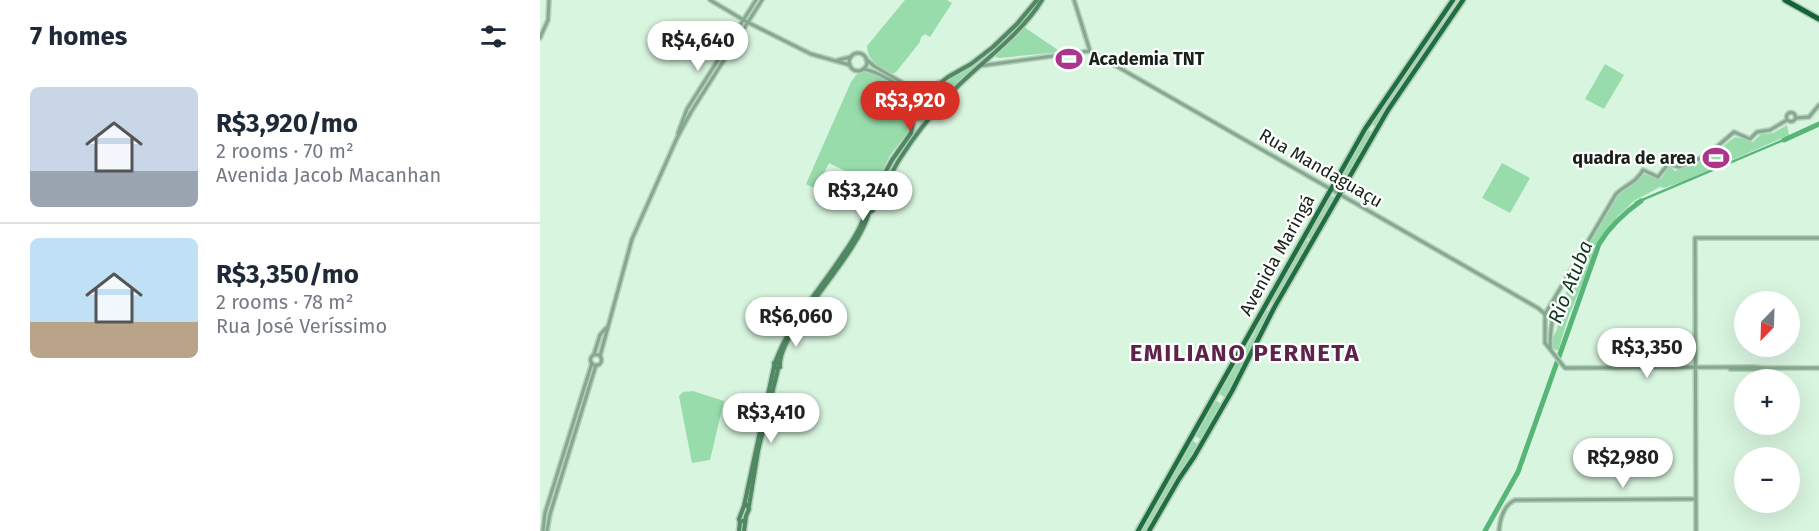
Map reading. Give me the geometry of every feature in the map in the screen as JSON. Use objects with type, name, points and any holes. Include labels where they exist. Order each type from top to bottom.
[{"type":"highway","points":[[1785,0],[1819,20]]},
{"type":"main road","points":[[739,531],[786,335],[850,245],[868,211],[873,210],[871,203],[892,160],[911,133],[915,115],[921,105],[939,83],[971,64],[993,47],[1017,24],[1036,0]]},
{"type":"main road","points":[[868,211],[864,206],[871,203],[926,123],[949,96],[1033,14],[1042,0]]},
{"type":"main road","name":"Avenida Maringá","points":[[1138,531],[1355,145],[1453,0]]},
{"type":"main road","name":"Avenida Maringá","points":[[1149,531],[1203,441],[1274,308],[1396,97],[1463,0]]},
{"type":"main road","points":[[939,83],[945,86],[949,96]]},
{"type":"main road","points":[[915,115],[917,123],[926,123]]},
{"type":"main road","points":[[1355,145],[1363,143],[1365,151]]},
{"type":"main road","points":[[1304,234],[1308,239],[1313,239]]},
{"type":"main road","points":[[1214,398],[1221,398],[1224,404]]},
{"type":"main road","points":[[1193,436],[1196,441],[1203,441]]},
{"type":"main road","points":[[743,521],[744,531]]},
{"type":"street","points":[[540,38],[548,20],[549,0]]},
{"type":"street","points":[[710,0],[743,20],[811,54],[850,65],[856,70],[863,69],[880,75],[912,94],[921,105]]},
{"type":"street","points":[[677,138],[687,109],[756,0]]},
{"type":"street","points":[[594,364],[601,362],[600,356],[607,327],[632,239],[677,138],[762,0]]},
{"type":"street","points":[[978,67],[1090,51],[1074,0]]},
{"type":"street","name":"Rua Mandaguaçu","points":[[1090,51],[1545,314]]},
{"type":"street","points":[[994,52],[994,60],[1004,62]]},
{"type":"street","points":[[834,60],[859,53],[914,90],[923,93],[934,88]]},
{"type":"street","points":[[850,65],[851,57]]},
{"type":"street","points":[[863,69],[866,59]]},
{"type":"street","points":[[880,75],[882,70]]},
{"type":"street","points":[[912,94],[914,90]]},
{"type":"street","points":[[1787,120],[1792,122],[1796,118],[1809,117],[1819,105]]},
{"type":"street","points":[[1796,118],[1790,113],[1787,120],[1770,130],[1757,132],[1750,139],[1734,132],[1706,156],[1679,167],[1668,164],[1658,177],[1643,171],[1635,182],[1616,194],[1545,314],[1545,343],[1565,368],[1720,368],[1737,370],[1819,368]]},
{"type":"street","points":[[1696,531],[1695,238],[1819,238]]},
{"type":"street","points":[[1551,352],[1549,342],[1557,295]]},
{"type":"street","name":"Rua Mandaguaçu","points":[[1538,308],[1554,310]]},
{"type":"street","points":[[545,531],[594,364],[591,358],[600,335],[607,327]]},
{"type":"street","points":[[1544,330],[1552,332]]},
{"type":"street","points":[[594,354],[600,356]]},
{"type":"street","points":[[1499,531],[1500,519],[1514,500],[1696,499]]},
{"type":"shaded area","points":[[905,0],[947,0],[952,3],[930,37],[925,34],[921,37],[920,42],[892,74],[872,60],[867,46]]},
{"type":"shaded area","points":[[1039,0],[1015,32],[951,92],[948,85],[942,83],[996,48],[1019,26]]},
{"type":"shaded area","points":[[1439,23],[1443,25],[1394,95],[1375,127],[1371,123]]},
{"type":"shaded area","points":[[1024,27],[1061,52],[996,57],[996,54]]},
{"type":"shaded area","points":[[1605,64],[1624,75],[1604,109],[1585,99]]},
{"type":"shaded area","points":[[864,72],[874,74],[915,99],[907,133],[889,157],[875,186],[829,163],[816,189],[806,184],[851,82],[856,75]]},
{"type":"shaded area","points":[[940,86],[945,88],[947,96],[925,122],[919,122],[916,120],[917,115]]},
{"type":"shaded area","points":[[1787,125],[1789,135],[1684,181],[1664,188],[1660,187],[1634,201],[1617,217],[1595,246],[1591,263],[1568,318],[1558,351],[1552,348],[1551,342],[1557,329],[1563,299],[1572,280],[1569,278],[1596,227],[1618,196],[1643,174],[1661,179],[1669,166],[1675,171],[1709,157],[1735,137],[1753,142],[1761,134],[1773,133]]},
{"type":"shaded area","points":[[1367,128],[1372,133],[1340,189],[1334,186]]},
{"type":"shaded area","points":[[1790,136],[1789,139],[1637,205],[1634,202]]},
{"type":"shaded area","points":[[1502,163],[1530,178],[1510,213],[1482,198]]},
{"type":"shaded area","points":[[1329,194],[1335,198],[1311,238],[1307,238],[1306,236]]},
{"type":"shaded area","points":[[1304,239],[1309,242],[1275,303],[1270,300]]},
{"type":"shaded area","points":[[1264,309],[1269,312],[1226,398],[1219,394],[1254,335]]},
{"type":"shaded area","points":[[693,391],[724,401],[710,460],[692,463],[679,396],[683,392]]},
{"type":"shaded area","points":[[1215,401],[1221,406],[1202,439],[1198,438],[1195,435]]},
{"type":"shaded area","points":[[1193,441],[1199,445],[1158,509],[1147,531],[1141,531]]},
{"type":"waterway","name":"Rio Atuba","points":[[1784,140],[1819,124]]},
{"type":"waterway","name":"Rio Atuba","points":[[1485,531],[1518,472],[1599,244],[1618,220],[1641,201]]},
{"type":"place","name":"Academia TNT","points":[[1069,59]]},
{"type":"place","name":"quadra de area","points":[[1716,158]]},
{"type":"district","name":"EMILIANO PERNETA","points":[[1245,353]]}]
